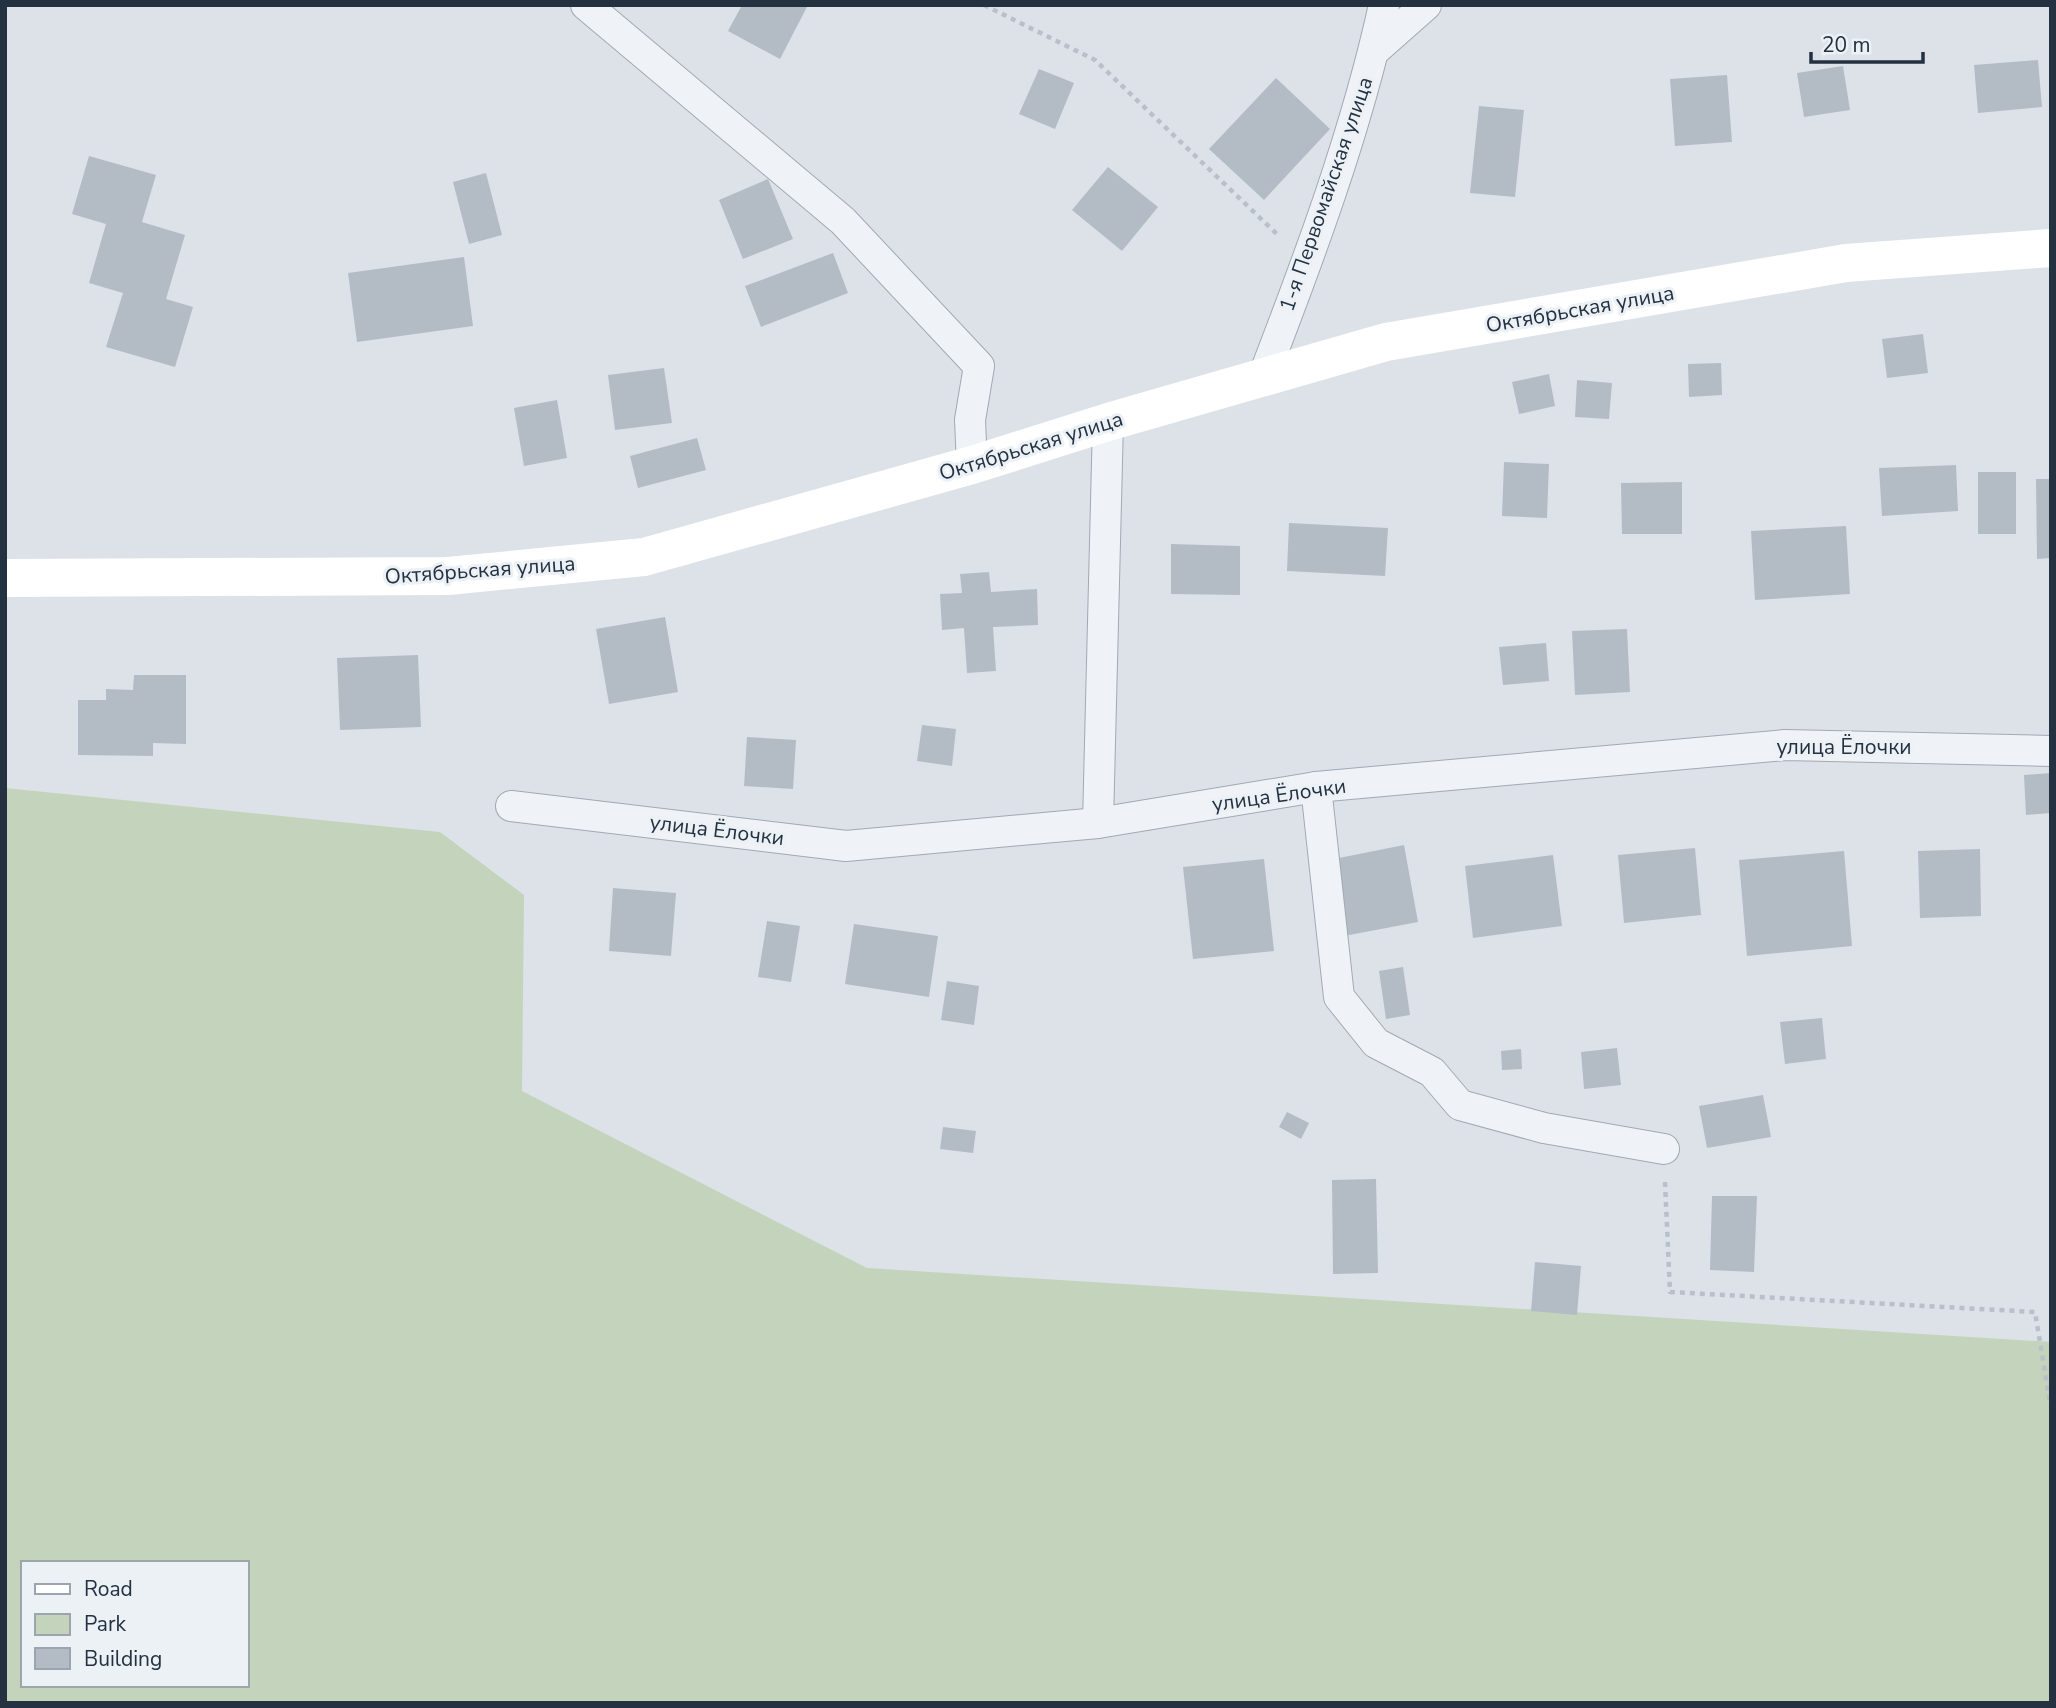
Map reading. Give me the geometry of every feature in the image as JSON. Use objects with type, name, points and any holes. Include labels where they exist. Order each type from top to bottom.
[{"type":"street","points":[[586,5],[843,221],[979,366],[970,420],[972,465]]},
{"type":"street","name":"1-я Первомайская улица","points":[[1262,380],[1334,182],[1374,51],[1384,5]]},
{"type":"street","points":[[1374,51],[1426,5]]},
{"type":"street","name":"Октябрьская улица","points":[[5,578],[448,576],[644,557],[972,465],[1108,422],[1262,380],[1386,342],[1832,265],[2051,248]]},
{"type":"street","points":[[1098,823],[1108,422]]},
{"type":"street","name":"улица Ёлочки","points":[[511,806],[846,846],[1098,823],[1315,787],[1785,745],[2051,751]]},
{"type":"street","points":[[1315,787],[1339,997],[1376,1043],[1432,1072],[1460,1105],[1544,1128],[1664,1149]]},
{"type":"path","points":[[984,5],[1095,60],[1306,262]]},
{"type":"path","points":[[1664,1149],[1670,1292],[2035,1312],[2051,1408]]},
{"type":"green space","points":[[5,788],[440,832],[524,895],[522,1091],[867,1268],[2051,1342],[2051,1703],[5,1703]]},
{"type":"building","points":[[742,5],[808,5],[780,59],[728,31]]},
{"type":"building","points":[[2038,60],[2042,107],[1978,113],[1974,65]]},
{"type":"building","points":[[1843,66],[1850,110],[1804,117],[1797,73]]},
{"type":"building","points":[[1039,69],[1074,83],[1055,129],[1019,114]]},
{"type":"building","points":[[1727,75],[1732,142],[1675,146],[1670,79]]},
{"type":"building","points":[[1276,78],[1330,129],[1264,200],[1209,149]]},
{"type":"building","points":[[1479,106],[1524,110],[1515,197],[1470,193]]},
{"type":"building","points":[[89,156],[156,175],[142,222],[185,235],[166,299],[193,307],[175,367],[106,347],[123,293],[89,283],[106,224],[72,214]]},
{"type":"building","points":[[1108,167],[1158,207],[1122,251],[1072,210]]},
{"type":"building","points":[[486,173],[502,235],[469,244],[453,182]]},
{"type":"building","points":[[768,179],[793,239],[743,259],[719,200]]},
{"type":"building","points":[[833,253],[848,293],[761,327],[745,286]]},
{"type":"building","points":[[464,257],[473,326],[357,342],[348,273]]},
{"type":"building","points":[[1923,334],[1928,373],[1887,378],[1882,339]]},
{"type":"building","points":[[1721,363],[1722,395],[1689,397],[1688,364]]},
{"type":"building","points":[[664,368],[672,423],[615,430],[608,375]]},
{"type":"building","points":[[1549,374],[1555,406],[1519,414],[1512,382]]},
{"type":"building","points":[[1577,380],[1612,383],[1609,419],[1575,417]]},
{"type":"building","points":[[557,400],[567,458],[524,466],[514,408]]},
{"type":"building","points":[[697,438],[706,470],[638,488],[630,456]]},
{"type":"building","points":[[1504,462],[1549,464],[1547,518],[1502,516]]},
{"type":"building","points":[[1956,465],[1958,511],[1882,516],[1879,468]]},
{"type":"building","points":[[1978,472],[2016,472],[2016,534],[1978,534]]},
{"type":"building","points":[[2036,479],[2051,479],[2051,558],[2037,559]]},
{"type":"building","points":[[1682,482],[1682,534],[1622,534],[1621,483]]},
{"type":"building","points":[[1289,523],[1388,528],[1385,576],[1287,571]]},
{"type":"building","points":[[1846,526],[1850,594],[1755,600],[1751,531]]},
{"type":"building","points":[[1171,544],[1240,546],[1240,595],[1171,594]]},
{"type":"building","points":[[989,572],[991,592],[1037,589],[1038,625],[993,627],[996,671],[967,673],[964,628],[942,630],[940,594],[962,593],[960,574]]},
{"type":"building","points":[[665,617],[678,692],[609,704],[596,629]]},
{"type":"building","points":[[1627,629],[1630,692],[1575,695],[1572,631]]},
{"type":"building","points":[[1546,643],[1549,681],[1503,685],[1499,647]]},
{"type":"building","points":[[418,655],[421,727],[340,730],[337,658]]},
{"type":"building","points":[[134,675],[186,675],[186,744],[153,743],[153,756],[78,755],[78,700],[106,700],[106,689],[133,690]]},
{"type":"building","points":[[922,725],[956,729],[952,766],[917,761]]},
{"type":"building","points":[[747,737],[796,740],[793,789],[744,786]]},
{"type":"building","points":[[2051,773],[2051,813],[2026,815],[2024,775]]},
{"type":"building","points":[[1404,845],[1418,922],[1344,936],[1329,860]]},
{"type":"building","points":[[1695,848],[1701,915],[1624,923],[1618,855]]},
{"type":"building","points":[[1980,849],[1981,916],[1920,918],[1918,851]]},
{"type":"building","points":[[1844,851],[1852,946],[1747,956],[1739,860]]},
{"type":"building","points":[[1553,855],[1562,926],[1473,938],[1465,866]]},
{"type":"building","points":[[1264,859],[1274,951],[1193,959],[1183,867]]},
{"type":"building","points":[[613,888],[676,893],[671,956],[609,951]]},
{"type":"building","points":[[767,921],[800,926],[791,982],[758,977]]},
{"type":"building","points":[[854,924],[938,936],[929,997],[845,984]]},
{"type":"building","points":[[1403,967],[1410,1015],[1386,1019],[1379,971]]},
{"type":"building","points":[[947,981],[979,986],[974,1025],[941,1020]]},
{"type":"building","points":[[1822,1018],[1826,1059],[1785,1064],[1780,1022]]},
{"type":"building","points":[[1617,1048],[1621,1085],[1584,1089],[1581,1052]]},
{"type":"building","points":[[1521,1049],[1522,1069],[1502,1070],[1501,1051]]},
{"type":"building","points":[[1763,1095],[1771,1137],[1707,1148],[1699,1106]]},
{"type":"building","points":[[1287,1112],[1309,1123],[1301,1139],[1279,1127]]},
{"type":"building","points":[[943,1127],[976,1131],[973,1153],[940,1149]]},
{"type":"building","points":[[1376,1179],[1378,1273],[1333,1274],[1332,1180]]},
{"type":"building","points":[[1712,1196],[1757,1196],[1754,1272],[1710,1270]]},
{"type":"building","points":[[1535,1262],[1581,1266],[1577,1315],[1531,1311]]}]
